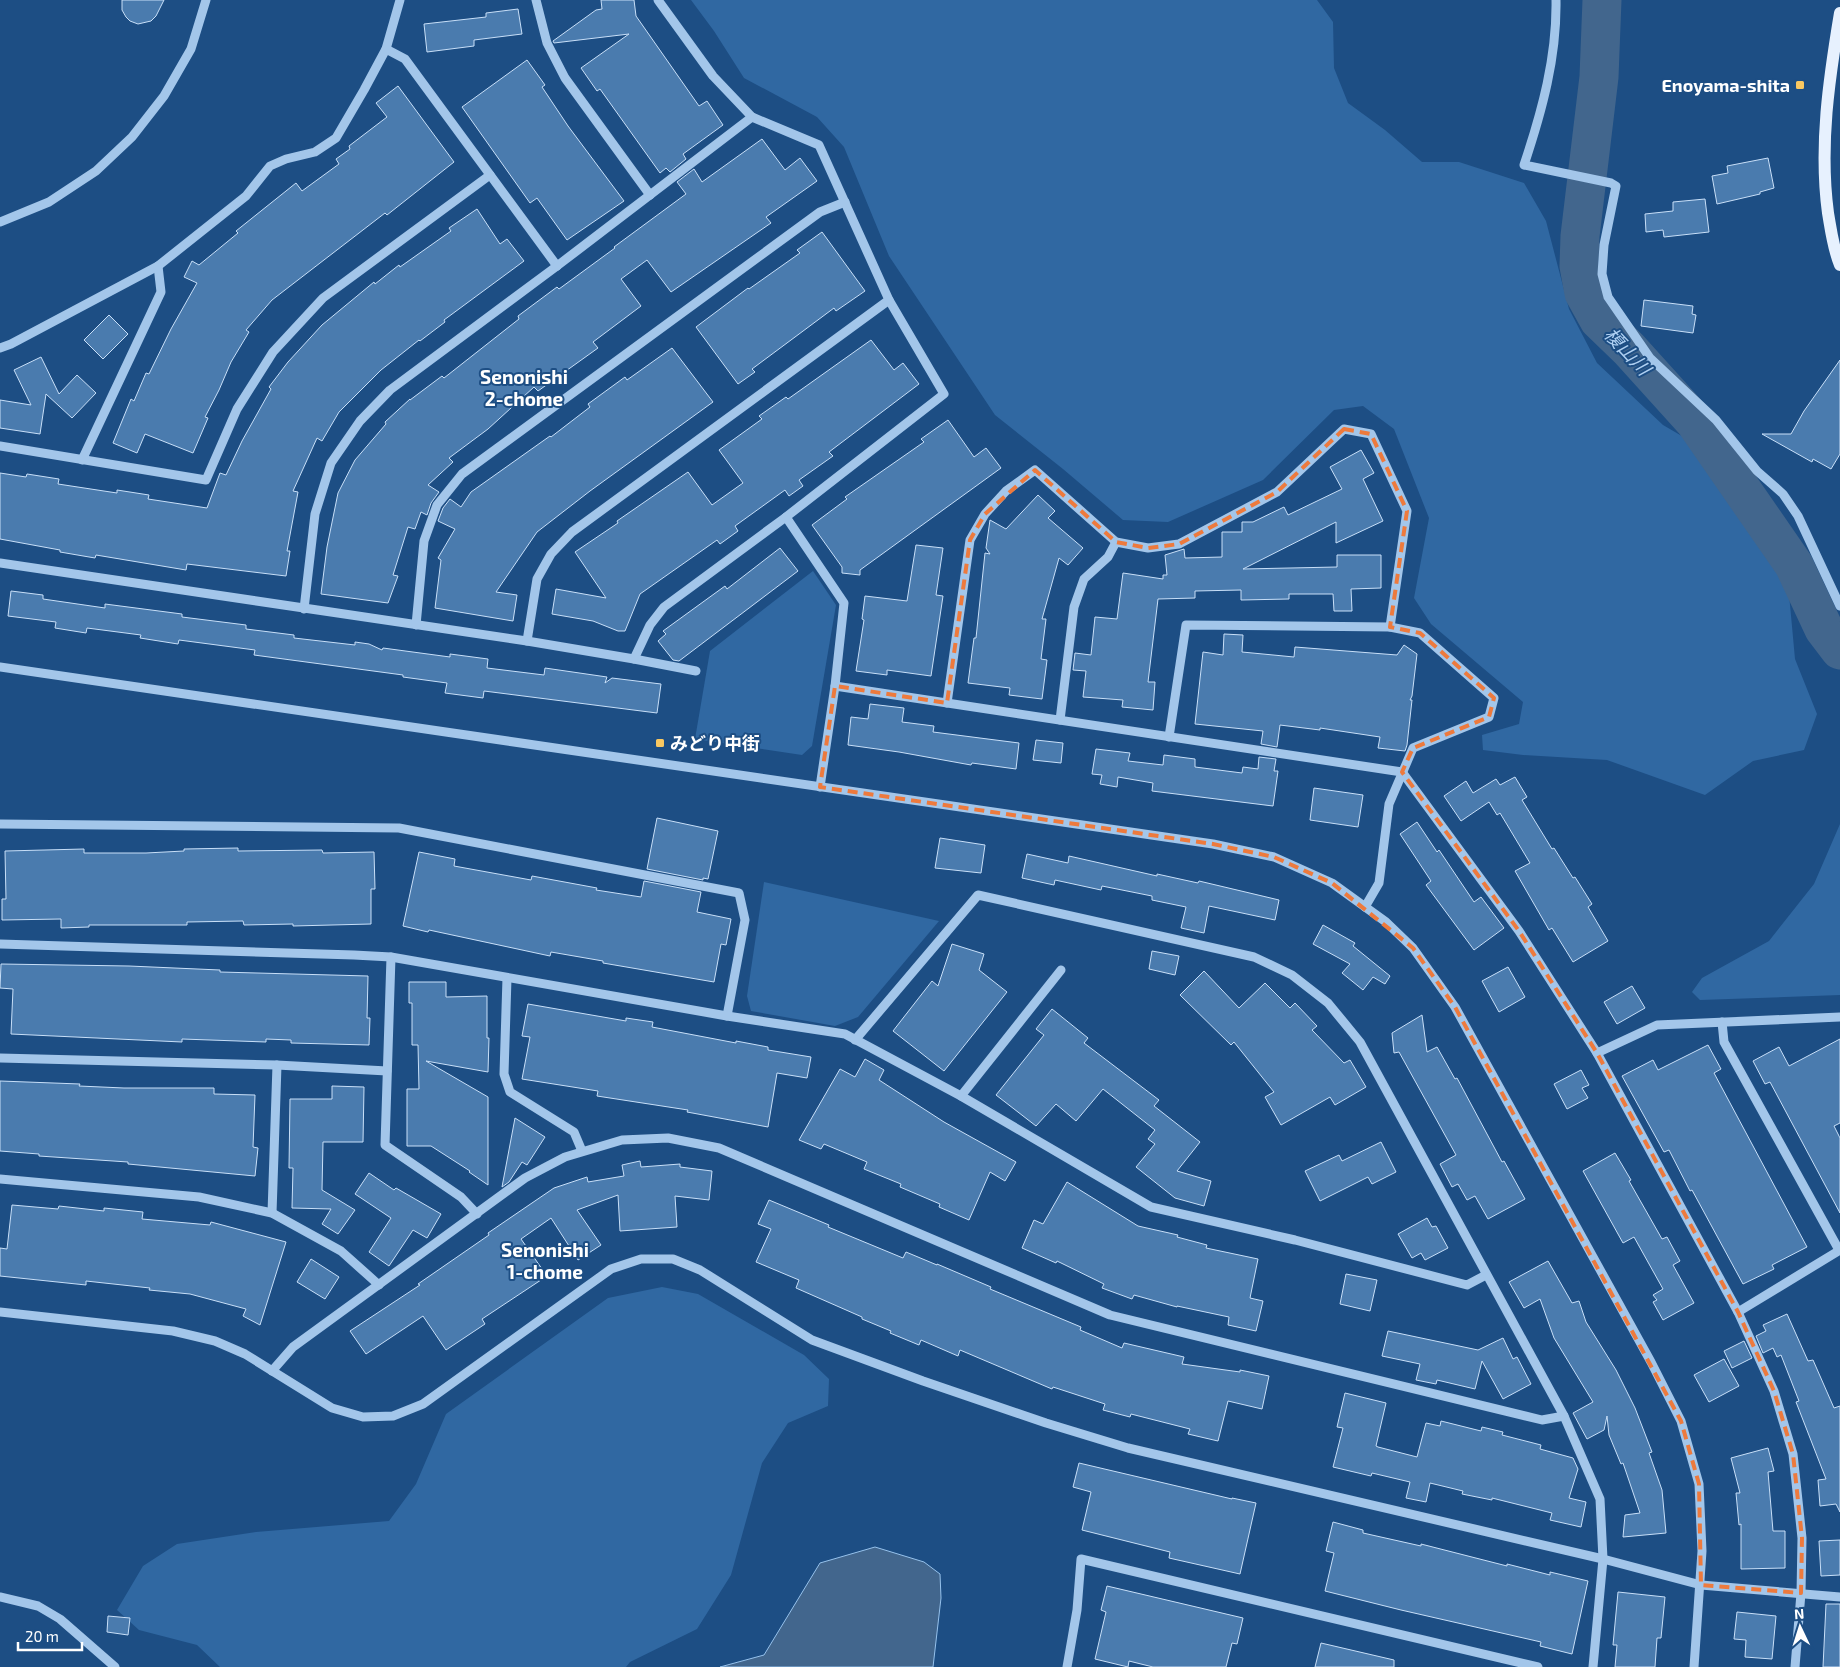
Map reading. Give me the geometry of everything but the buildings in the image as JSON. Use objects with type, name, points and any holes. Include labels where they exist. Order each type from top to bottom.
[{"type":"main road","points":[[1840,14],[1826,106],[1825,186],[1830,227],[1840,265]]},
{"type":"street","points":[[0,222],[49,202],[96,170],[132,137],[164,96],[191,49],[206,0]]},
{"type":"street","points":[[0,348],[11,344],[158,266],[246,196],[270,166],[286,159],[315,152],[336,138],[386,49],[400,0]]},
{"type":"street","points":[[536,0],[547,43],[565,78],[650,195]]},
{"type":"street","points":[[634,659],[650,625],[664,606],[786,518],[944,394],[889,300],[819,145],[752,117],[713,76],[658,0]]},
{"type":"street","points":[[1556,0],[1551,68],[1541,115],[1524,165],[1611,183],[1616,186],[1604,245],[1602,274],[1608,297],[1650,358],[1716,420],[1757,471],[1783,494],[1798,516],[1840,606]]},
{"type":"street","points":[[386,49],[405,60],[557,266]]},
{"type":"street","points":[[304,609],[315,514],[331,463],[360,421],[390,390],[557,266],[752,117]]},
{"type":"street","points":[[0,446],[206,480],[237,409],[272,352],[323,298],[490,175]]},
{"type":"street","points":[[416,625],[424,541],[437,505],[462,474],[820,212],[845,202]]},
{"type":"street","points":[[82,460],[161,292],[158,266]]},
{"type":"street","points":[[528,641],[537,578],[551,554],[572,532],[889,300]]},
{"type":"street","points":[[947,703],[970,540],[985,514],[1006,491],[1035,470],[1116,542],[1148,548],[1179,544],[1277,492],[1344,429],[1371,434],[1407,511],[1390,627]]},
{"type":"street","points":[[786,518],[844,603],[835,686],[820,787]]},
{"type":"street","points":[[1060,720],[1074,607],[1084,578],[1108,557],[1116,542]]},
{"type":"street","points":[[0,563],[528,641],[696,671]]},
{"type":"street","points":[[1169,737],[1186,625],[1390,627],[1420,633],[1494,698],[1490,716],[1413,748],[1390,804],[1379,883],[1365,907]]},
{"type":"street","points":[[0,667],[1213,844],[1274,858],[1332,883],[1386,922],[1413,948],[1455,1007],[1656,1371],[1681,1421],[1699,1484],[1702,1551],[1694,1667]]},
{"type":"street","points":[[835,686],[1402,772],[1519,931],[1597,1053],[1738,1312],[1774,1391],[1793,1454],[1802,1538],[1801,1593],[1795,1667]]},
{"type":"street","points":[[0,824],[399,828],[739,893],[745,920],[727,1016]]},
{"type":"street","points":[[855,1040],[978,895],[1254,957],[1292,975],[1328,1003],[1360,1042],[1564,1416],[1600,1499],[1604,1559],[1593,1667]]},
{"type":"street","points":[[0,944],[344,954],[391,958],[727,1016],[845,1034],[961,1096],[1151,1207],[1295,1240],[1467,1285],[1486,1275]]},
{"type":"street","points":[[391,958],[385,1145],[461,1197],[477,1214]]},
{"type":"street","points":[[961,1096],[1060,970]]},
{"type":"street","points":[[508,978],[504,1074],[510,1092],[574,1132],[582,1151]]},
{"type":"street","points":[[1597,1053],[1658,1025],[1840,1017]]},
{"type":"street","points":[[1722,1022],[1724,1042],[1839,1250],[1738,1312]]},
{"type":"street","points":[[0,1058],[277,1065],[387,1071]]},
{"type":"street","points":[[272,1213],[277,1065]]},
{"type":"street","points":[[272,1371],[293,1347],[525,1178],[582,1151],[622,1140],[668,1138],[718,1148],[1110,1315],[1542,1420],[1564,1416]]},
{"type":"street","points":[[0,1179],[199,1197],[272,1213],[341,1251],[379,1285]]},
{"type":"street","points":[[0,1312],[173,1331],[215,1341],[245,1354],[332,1408],[363,1417],[394,1416],[423,1404],[611,1269],[641,1259],[673,1259],[700,1270],[812,1340],[923,1381],[1046,1423],[1128,1448],[1604,1559],[1701,1585],[1840,1597]]},
{"type":"street","points":[[1067,1667],[1077,1610],[1081,1560],[1538,1667]]},
{"type":"street","points":[[0,1597],[38,1606],[60,1619],[115,1667]]},
{"type":"highlighted area","points":[[1344,429],[1371,434],[1407,511],[1390,627],[1420,633],[1494,698],[1489,717],[1413,748],[1402,772],[1519,931],[1597,1053],[1738,1312],[1774,1391],[1793,1454],[1802,1538],[1801,1593],[1701,1585],[1699,1484],[1681,1421],[1455,1007],[1413,948],[1332,883],[1274,857],[1213,844],[820,787],[835,686],[947,703],[970,540],[985,514],[1035,470],[1116,542],[1148,548],[1179,544],[1277,492]]},
{"type":"shaded area","points":[[691,0],[1317,0],[1333,22],[1334,68],[1348,103],[1385,130],[1422,162],[1459,162],[1524,183],[1546,221],[1569,309],[1597,363],[1663,425],[1740,470],[1778,533],[1788,583],[1795,659],[1817,714],[1804,750],[1753,761],[1705,795],[1607,760],[1523,755],[1483,750],[1482,735],[1519,724],[1523,702],[1431,624],[1414,598],[1429,518],[1394,429],[1363,406],[1334,410],[1263,480],[1168,522],[1123,520],[995,415],[889,256],[844,147],[817,117],[744,78],[714,31]]},
{"type":"shaded area","points":[[813,571],[836,605],[812,746],[802,755],[695,739],[710,651]]},
{"type":"shaded area","points":[[1840,824],[1840,995],[1700,1000],[1692,992],[1702,978],[1769,941],[1814,884]]},
{"type":"shaded area","points":[[764,882],[939,921],[858,1017],[835,1026],[751,1011],[747,996]]},
{"type":"shaded area","points":[[662,1287],[698,1294],[804,1355],[829,1379],[828,1406],[788,1423],[762,1463],[731,1575],[697,1629],[630,1662],[626,1667],[220,1667],[197,1645],[139,1630],[117,1610],[143,1566],[177,1544],[256,1532],[389,1521],[416,1484],[446,1414],[608,1298]]},
{"type":"shaded area","points":[[875,1547],[924,1562],[940,1574],[941,1598],[933,1667],[720,1667],[764,1655],[820,1563]]},
{"type":"waterway","name":"榎山川","points":[[1602,0],[1599,77],[1580,236],[1579,266],[1584,293],[1599,320],[1629,349],[1695,422],[1794,565],[1824,629],[1840,650]]},
{"type":"place","name":"Enoyama-shita","points":[[1800,85]]},
{"type":"place","name":"みどり中街","points":[[660,743]]},
{"type":"district","name":"Senonishi 2-chome","points":[[524,387]]},
{"type":"district","name":"Senonishi 1-chome","points":[[545,1260]]}]
